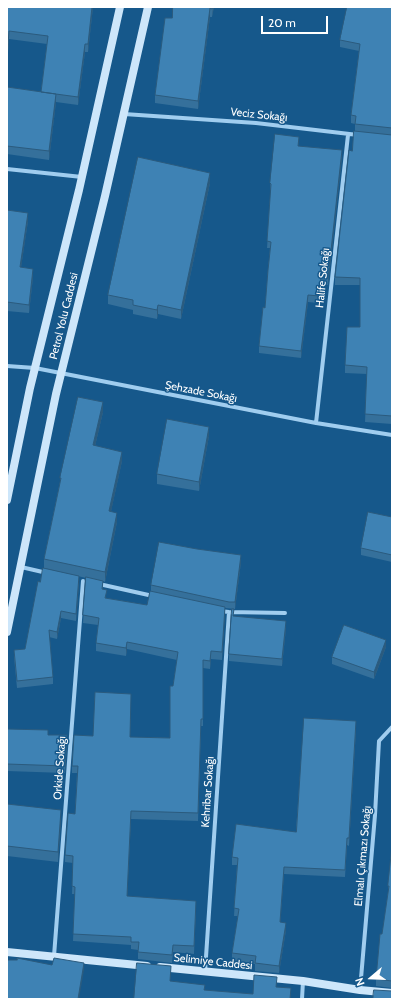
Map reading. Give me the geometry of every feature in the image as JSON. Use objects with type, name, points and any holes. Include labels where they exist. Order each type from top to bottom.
[{"type":"main road","name":"Petrol Yolu Caddesi","points":[[7,500],[35,368],[82,177],[120,7]]},
{"type":"main road","name":"Petrol Yolu Caddesi","points":[[7,632],[61,374],[148,7]]},
{"type":"main road","name":"Selimiye Caddesi","points":[[7,952],[303,981],[360,990],[392,993]]},
{"type":"street","name":"Veciz Sokağı","points":[[123,114],[256,123],[363,136]]},
{"type":"street","name":"Halife Sokağı","points":[[316,423],[348,134]]},
{"type":"street","points":[[7,169],[82,177]]},
{"type":"street","name":"Şehzade Sokağı","points":[[7,366],[35,368],[316,423],[392,436]]},
{"type":"street","points":[[20,567],[55,575]]},
{"type":"street","points":[[76,579],[156,596]]},
{"type":"street","name":"Orkide Sokağı","points":[[54,956],[83,581]]},
{"type":"street","points":[[214,609],[229,612],[285,613]]},
{"type":"street","name":"Kehribar Sokağı","points":[[205,972],[229,612]]},
{"type":"street","name":"Elmalı Çıkmazı Sokağı","points":[[360,990],[376,814],[379,741],[392,728]]},
{"type":"street","points":[[302,999],[303,981]]},
{"type":"building","points":[[7,7],[92,7],[88,44],[85,44],[78,97],[41,92],[48,36],[9,31],[7,58]]},
{"type":"building","points":[[173,7],[213,7],[212,9],[210,8],[198,101],[155,95],[165,18],[172,18]]},
{"type":"building","points":[[347,7],[392,7],[392,128],[355,124],[356,116],[351,115],[360,44],[340,40]]},
{"type":"building","points":[[7,87],[56,94],[49,151],[7,146]]},
{"type":"building","points":[[354,131],[392,135],[392,416],[365,414],[367,367],[345,365],[347,327],[360,327],[360,278],[335,277],[349,150],[352,151]]},
{"type":"building","points":[[275,134],[299,137],[298,146],[342,150],[328,278],[321,277],[319,296],[308,295],[301,351],[259,346],[263,307],[265,308],[271,242],[267,241],[270,183]]},
{"type":"building","points":[[138,157],[210,173],[181,310],[158,305],[157,310],[133,305],[133,300],[108,295]]},
{"type":"building","points":[[7,210],[28,213],[20,267],[33,269],[29,305],[7,302]]},
{"type":"building","points":[[78,397],[103,402],[93,445],[122,452],[109,511],[117,513],[105,572],[44,559]]},
{"type":"building","points":[[167,419],[209,427],[199,482],[157,474]]},
{"type":"building","points":[[368,512],[392,517],[392,555],[361,548]]},
{"type":"building","points":[[159,542],[241,555],[235,602],[151,585]]},
{"type":"building","points":[[43,568],[79,576],[76,614],[61,611],[57,632],[49,630],[53,677],[17,681],[14,650],[25,649],[38,581],[40,582]]},
{"type":"building","points":[[86,577],[103,581],[102,589],[107,590],[105,598],[147,605],[150,591],[225,607],[222,652],[211,651],[210,661],[203,660],[203,719],[201,719],[198,813],[131,811],[127,896],[196,901],[194,946],[173,945],[172,955],[138,952],[139,942],[131,942],[131,937],[73,934],[75,887],[72,886],[73,856],[65,855],[68,813],[75,814],[78,766],[72,766],[74,735],[93,736],[95,692],[131,694],[130,737],[170,738],[170,686],[173,686],[178,652],[127,642],[126,648],[96,643],[99,618],[83,615]]},
{"type":"building","points":[[232,609],[234,609],[233,616],[286,621],[282,659],[229,654]]},
{"type":"building","points":[[344,625],[386,640],[374,672],[332,657]]},
{"type":"building","points":[[304,718],[356,721],[349,838],[347,838],[345,870],[284,867],[280,922],[286,923],[279,966],[255,963],[256,956],[232,953],[239,909],[234,908],[238,858],[232,857],[236,824],[296,832]]},
{"type":"building","points":[[7,729],[48,730],[48,735],[67,735],[65,766],[7,764]]},
{"type":"building","points":[[7,804],[61,810],[58,852],[7,846]]},
{"type":"building","points":[[392,846],[392,981],[376,979],[380,934],[382,934],[389,886]]},
{"type":"building","points":[[17,958],[52,965],[54,958],[84,963],[78,999],[7,999],[7,960],[17,960]]},
{"type":"building","points":[[137,963],[171,966],[170,981],[205,985],[204,990],[253,994],[254,975],[277,977],[276,987],[291,988],[290,999],[134,999]]},
{"type":"building","points":[[374,990],[392,991],[392,999],[373,999]]}]
